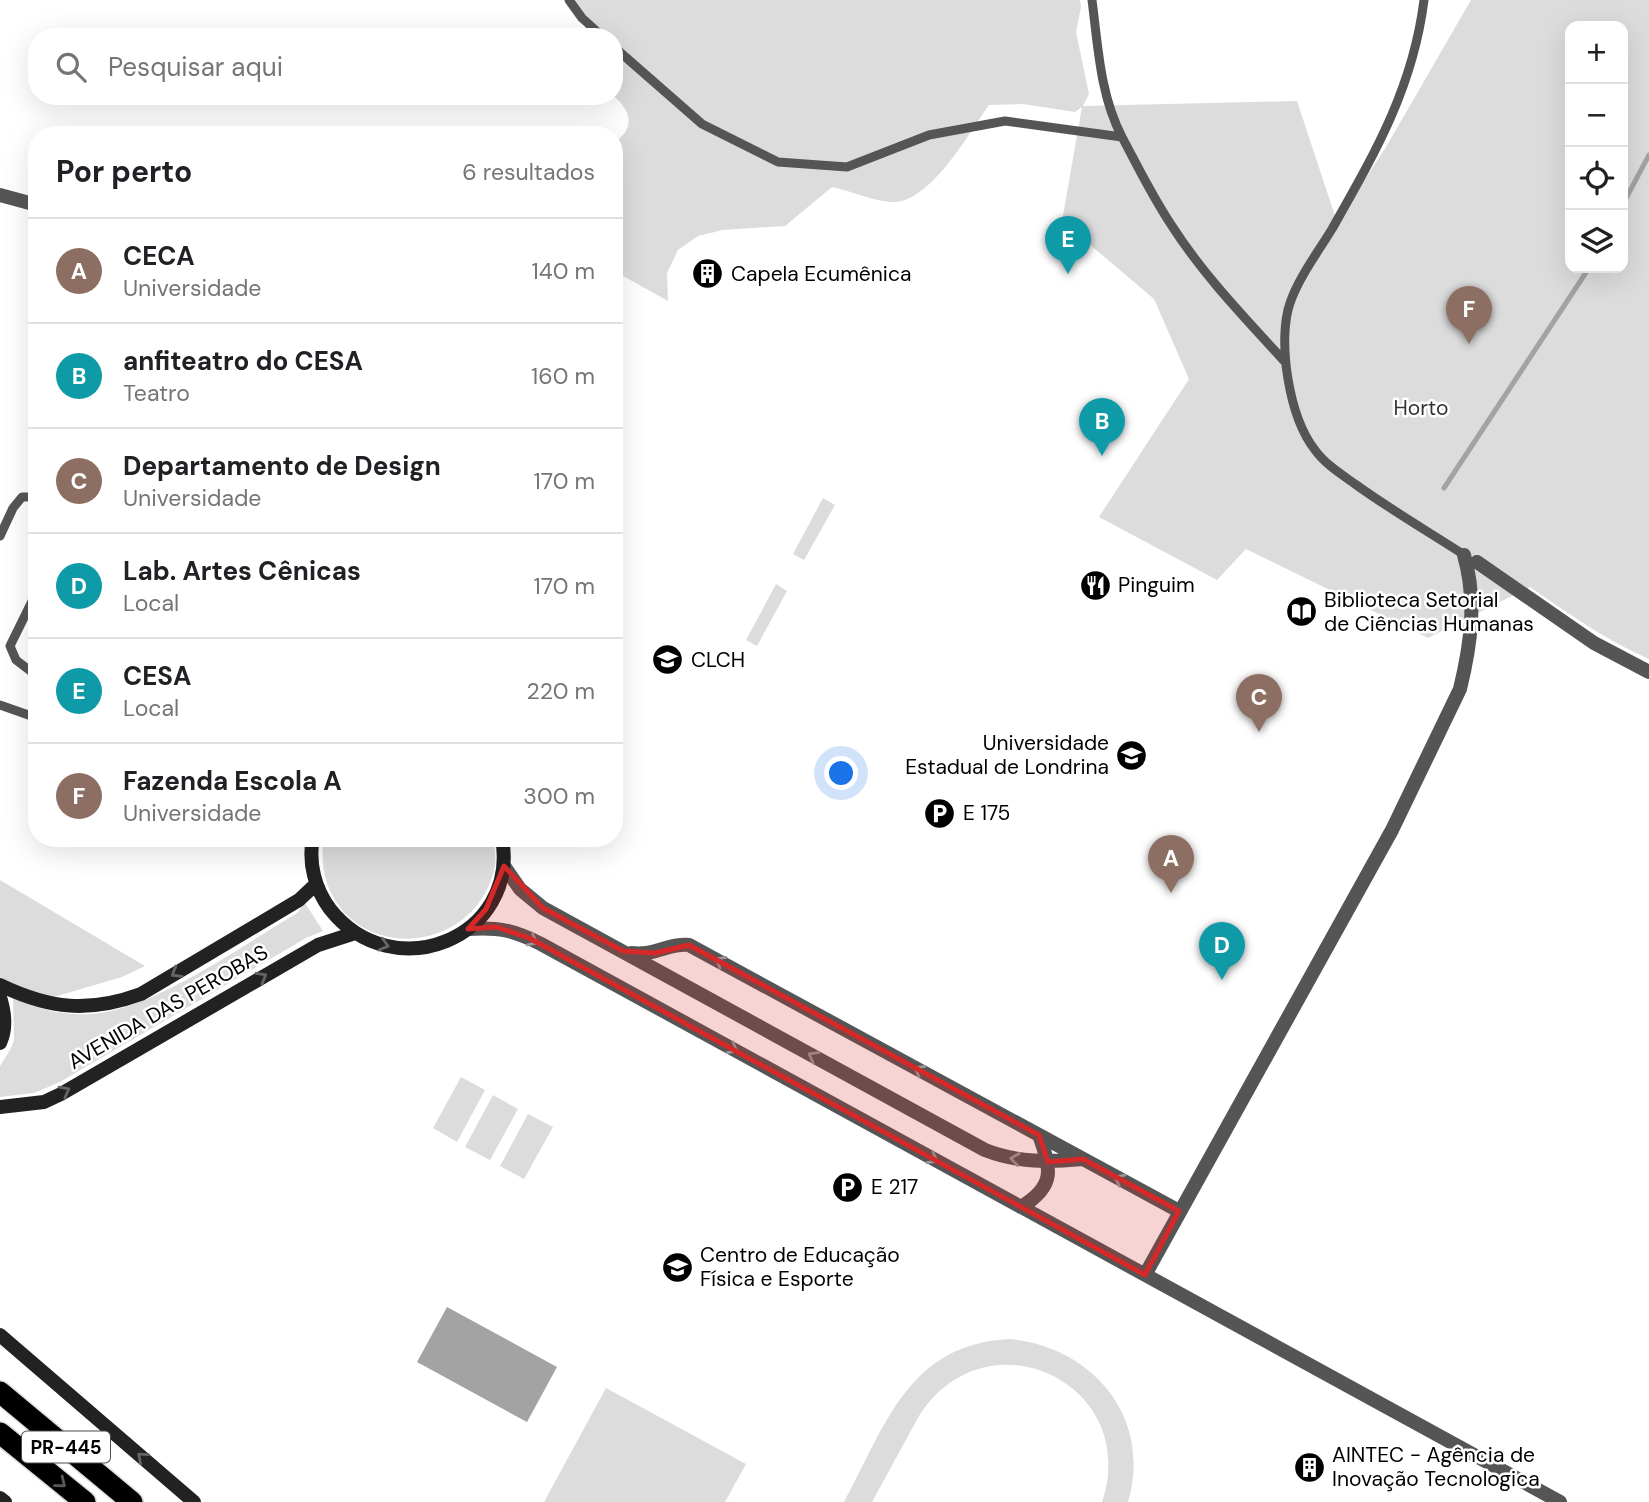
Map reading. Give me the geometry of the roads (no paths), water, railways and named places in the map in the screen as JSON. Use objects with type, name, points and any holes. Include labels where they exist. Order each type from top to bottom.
[{"type":"highway","points":[[0,1376],[70,1451]]},
{"type":"highway","name":"PR-445","points":[[0,1392],[132,1502]]},
{"type":"highway","name":"PR-445","points":[[0,1433],[85,1502]]},
{"type":"street","points":[[0,195],[28,203]]},
{"type":"street","points":[[1470,558],[1594,643],[1649,672]]},
{"type":"street","points":[[1145,1275],[1392,830],[1460,689],[1472,613],[1470,558]]},
{"type":"street","points":[[311,847],[316,884],[324,901],[341,923],[365,939],[391,948],[419,949],[445,943],[468,929],[486,909],[500,882],[504,866],[503,847]]},
{"type":"street","points":[[504,866],[520,889],[543,908],[985,1150],[1015,1159],[1048,1162],[1083,1159]]},
{"type":"street","name":"AVENIDA DAS PEROBAS","points":[[0,985],[60,1006],[96,1006],[127,999],[141,994],[299,900],[316,884]]},
{"type":"street","points":[[468,929],[495,927],[512,931],[541,944],[1560,1502]]},
{"type":"street","name":"AVENIDA DAS PEROBAS","points":[[0,1107],[44,1102],[61,1094],[318,945],[355,933]]},
{"type":"street","points":[[622,951],[655,953],[680,944],[690,945],[1180,1211]]},
{"type":"street","points":[[0,997],[5,1018],[0,1043]]},
{"type":"street","points":[[1021,1207],[1041,1193],[1046,1185],[1048,1162],[1039,1135]]},
{"type":"street","name":"PR-445","points":[[0,1335],[194,1502]]},
{"type":"street","points":[[0,1498],[5,1502]]},
{"type":"lane","points":[[569,0],[593,28]]},
{"type":"lane","points":[[1092,0],[1104,86],[1114,122],[1122,137],[1172,226],[1204,271],[1286,363]]},
{"type":"lane","points":[[1424,0],[1410,69],[1399,103],[1290,303],[1284,332],[1286,363],[1300,424],[1315,450],[1338,472],[1371,496],[1470,558]]},
{"type":"lane","points":[[623,55],[702,124],[778,162],[847,167],[929,135],[1005,121],[1122,137]]},
{"type":"lane","points":[[0,536],[13,508],[22,497],[28,497]]},
{"type":"lane","points":[[28,609],[10,646],[16,660],[28,669]]},
{"type":"lane","points":[[0,705],[28,715]]},
{"type":"waterway","points":[[1628,195],[1649,155]]},
{"type":"waterway","points":[[1444,488],[1586,273]]},
{"type":"place","name":"Capela Ecumênica","points":[[708,274]]},
{"type":"place","name":"CESA","points":[[1068,274]]},
{"type":"place","name":"Fazenda Escola A","points":[[1469,344]]},
{"type":"place","name":"anfiteatro do CESA","points":[[1102,456]]},
{"type":"place","name":"Pinguim","points":[[1095,585]]},
{"type":"place","name":"Biblioteca Setorial de Ciências Humanas","points":[[1301,612]]},
{"type":"place","name":"CLCH","points":[[668,660]]},
{"type":"place","name":"Departamento de Design","points":[[1259,732]]},
{"type":"place","name":"Universidade Estadual de Londrina","points":[[1132,755]]},
{"type":"place","name":"E 175","points":[[940,813]]},
{"type":"place","name":"CECA","points":[[1171,893]]},
{"type":"place","name":"Lab. Artes Cênicas","points":[[1222,980]]},
{"type":"place","name":"E 217","points":[[848,1187]]},
{"type":"place","name":"Centro de Educação Física e Esporte","points":[[677,1267]]},
{"type":"place","name":"AINTEC - Agência de Inovação Tecnologica","points":[[1309,1467]]},
{"type":"park label","name":"Horto","points":[[1421,408]]}]
